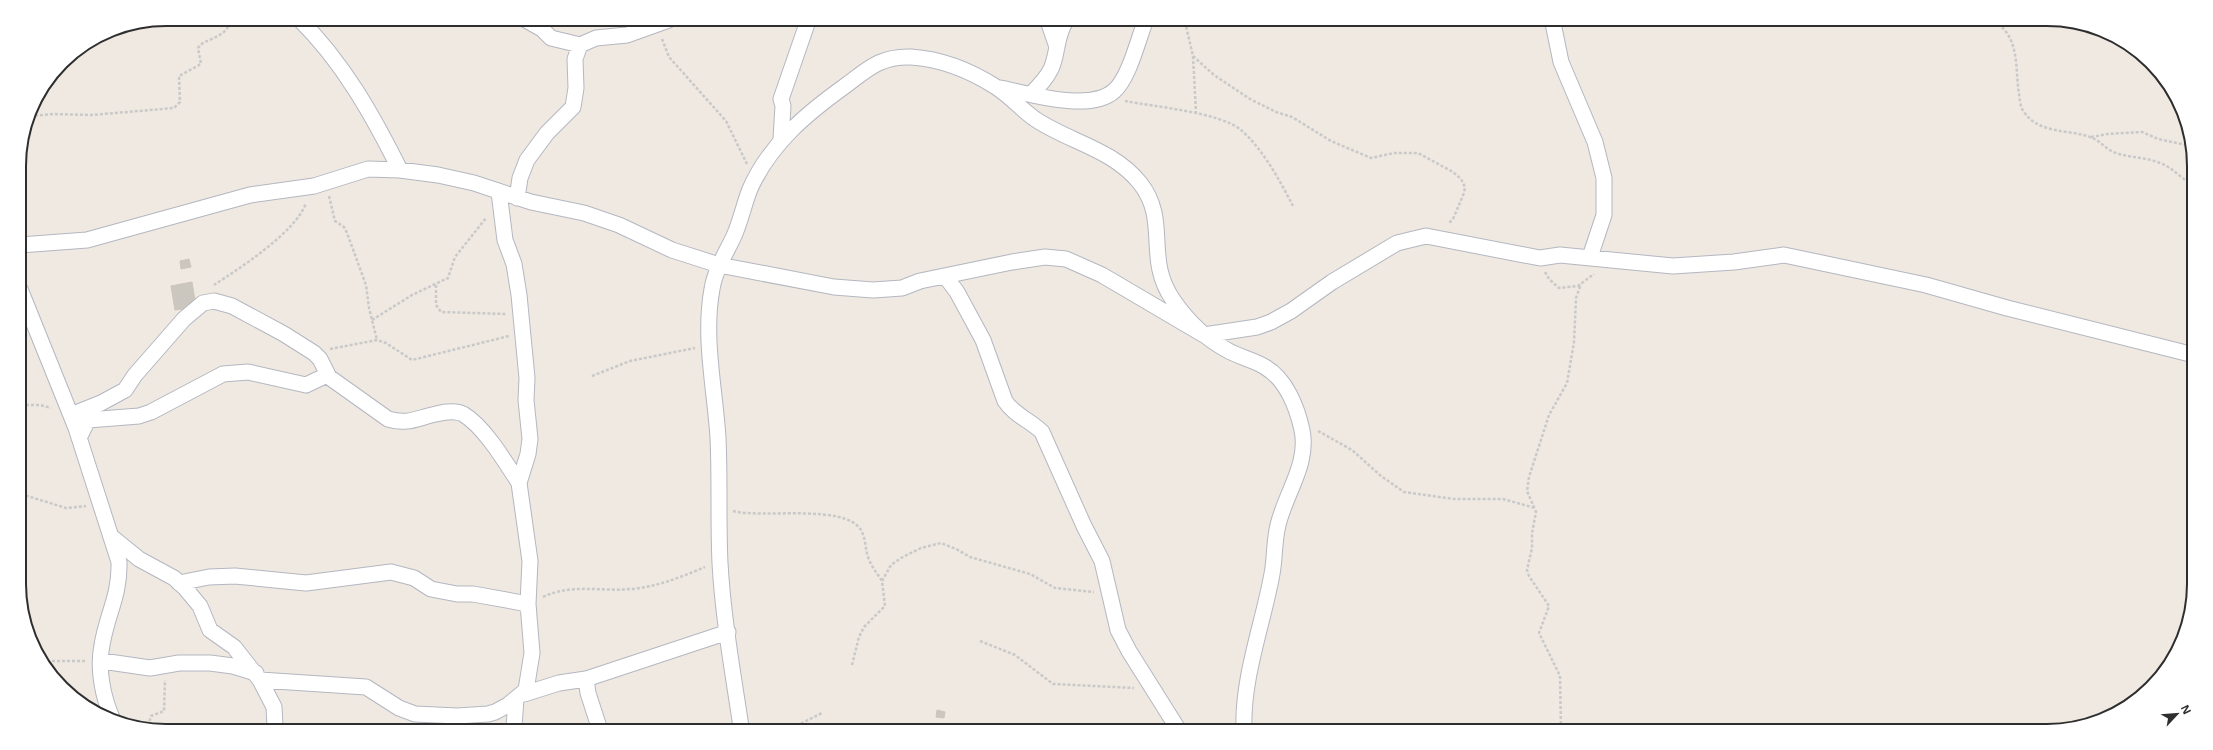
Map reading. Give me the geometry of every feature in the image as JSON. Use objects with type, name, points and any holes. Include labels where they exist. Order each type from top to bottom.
[{"type":"street","points":[[306,26],[317,36],[342,69],[378,125],[400,170]]},
{"type":"street","points":[[536,26],[551,38],[580,45],[596,38],[627,35],[653,26]]},
{"type":"street","points":[[781,139],[783,106],[781,98],[806,26]]},
{"type":"street","points":[[1050,26],[1057,47]]},
{"type":"street","points":[[1031,94],[1043,82],[1051,68],[1062,26]]},
{"type":"street","points":[[997,87],[1062,100],[1092,100],[1103,97],[1114,91],[1124,78],[1144,26]]},
{"type":"street","points":[[1554,26],[1561,62],[1595,142],[1604,178],[1604,215],[1590,257]]},
{"type":"street","points":[[517,198],[520,178],[527,160],[547,133],[573,107],[576,88],[575,59],[580,45]]},
{"type":"street","points":[[740,724],[720,561],[717,435],[708,324],[712,285],[719,265],[740,221],[755,181],[781,139],[822,102],[874,64],[890,58],[914,57],[950,63],[997,87],[1034,118],[1058,132],[1098,150],[1114,160],[1138,180],[1154,207],[1157,221],[1157,266],[1164,284],[1173,300],[1204,335]]},
{"type":"street","points":[[26,245],[87,240],[250,195],[318,184],[368,169],[400,170],[438,175],[500,196],[517,198],[584,213],[619,225],[672,250],[719,265],[834,287],[873,290],[902,288],[945,276],[1045,257],[1066,259],[1102,275],[1228,350],[1269,368],[1284,384],[1293,402],[1300,422],[1304,443],[1302,462],[1277,527],[1272,573],[1258,629],[1243,706],[1244,724]]},
{"type":"street","points":[[500,196],[505,240],[514,264],[527,378],[526,400],[530,445],[519,483],[530,561],[528,604],[532,660],[528,684],[520,696],[515,724]]},
{"type":"street","points":[[1204,335],[1257,327],[1270,322],[1397,243],[1426,236],[1536,257],[1560,255],[1673,266],[1734,262],[1784,254],[1926,285],[2007,308],[2187,353]]},
{"type":"street","points":[[945,276],[961,298],[983,340],[1005,401],[1009,408],[1035,425],[1042,432],[1084,526],[1102,561],[1118,630],[1129,651],[1175,724]]},
{"type":"street","points":[[71,415],[101,403],[125,390],[152,355],[184,319],[200,305],[214,302],[232,306],[284,334],[314,353],[320,359],[327,375],[388,419],[399,422],[413,421],[444,412],[463,414],[487,439],[519,483]]},
{"type":"street","points":[[26,304],[71,415],[119,562],[120,581],[101,646],[102,679],[106,705],[109,712]]},
{"type":"street","points":[[79,438],[88,420],[139,416],[151,412],[223,374],[248,372],[306,385],[327,375]]},
{"type":"street","points":[[112,537],[139,559],[180,583],[200,606],[210,630],[234,647],[258,676],[274,707],[276,724]]},
{"type":"street","points":[[180,583],[210,577],[235,576],[306,583],[391,572],[414,578],[431,589],[456,594],[473,594],[528,604]]},
{"type":"street","points":[[102,661],[150,668],[210,663],[233,666],[258,676],[366,687],[399,708],[415,714],[462,721],[488,714],[520,696],[559,682],[586,680],[728,632]]},
{"type":"street","points":[[586,680],[588,693],[598,724]]},
{"type":"path","points":[[35,116],[53,114],[91,115],[174,108],[180,102],[179,76],[202,64],[198,48],[200,45],[220,35],[229,26]]},
{"type":"path","points":[[665,26],[669,57],[726,121],[755,181]]},
{"type":"path","points":[[1186,26],[1193,56],[1196,114]]},
{"type":"path","points":[[2000,26],[2009,36],[2016,55],[2016,80],[2022,110],[2035,123],[2047,129],[2091,137],[2108,134],[2142,132],[2158,139],[2185,145]]},
{"type":"path","points":[[1193,56],[1214,75],[1250,99],[1276,112],[1292,117],[1330,141],[1371,158],[1394,153],[1418,152],[1453,172],[1461,179],[1465,187],[1464,193],[1453,219],[1435,238]]},
{"type":"path","points":[[1103,97],[1196,114],[1231,124],[1241,130],[1278,176],[1293,206]]},
{"type":"path","points":[[2091,137],[2105,148],[2116,154],[2152,160],[2163,164],[2187,180]]},
{"type":"path","points":[[200,305],[208,291],[248,263],[283,232],[304,207],[318,184],[331,200],[335,220],[344,227],[347,233],[366,285],[377,340]]},
{"type":"path","points":[[372,320],[412,295],[436,285],[448,278],[455,257],[500,196]]},
{"type":"path","points":[[1536,257],[1549,279],[1559,288],[1567,288],[1581,284],[1604,267],[1617,261]]},
{"type":"path","points":[[1561,724],[1560,676],[1539,633],[1548,609],[1548,603],[1529,576],[1527,570],[1532,548],[1535,508],[1527,491],[1529,477],[1548,415],[1567,383],[1576,324],[1576,298],[1581,284]]},
{"type":"path","points":[[436,285],[437,308],[441,312],[507,314],[520,318]]},
{"type":"path","points":[[314,353],[377,340],[386,343],[412,360],[522,334]]},
{"type":"path","points":[[592,376],[630,362],[678,350],[710,345]]},
{"type":"path","points":[[26,405],[40,405],[71,415]]},
{"type":"path","points":[[1300,422],[1352,450],[1381,476],[1404,492],[1454,499],[1503,499],[1535,508]]},
{"type":"path","points":[[26,496],[66,508],[100,503]]},
{"type":"path","points":[[731,509],[743,514],[800,513],[843,518],[852,522],[861,530],[868,557],[882,581],[885,606],[864,627],[859,637],[852,665]]},
{"type":"path","points":[[882,581],[891,565],[901,558],[921,548],[941,543],[970,557],[1030,574],[1055,588],[1063,590],[1084,590],[1111,600]]},
{"type":"path","points":[[528,604],[551,593],[566,589],[616,590],[650,587],[679,578],[720,561]]},
{"type":"path","points":[[980,641],[1015,656],[1053,684],[1138,688],[1154,691]]},
{"type":"path","points":[[50,661],[102,661]]},
{"type":"path","points":[[149,723],[151,716],[164,710],[164,666]]},
{"type":"path","points":[[800,724],[822,713]]},
{"type":"building","points":[[189,259],[191,267],[181,269],[180,261]]},
{"type":"building","points":[[192,282],[196,307],[175,310],[171,286]]},
{"type":"building","points":[[937,710],[945,712],[944,718],[936,717]]}]
